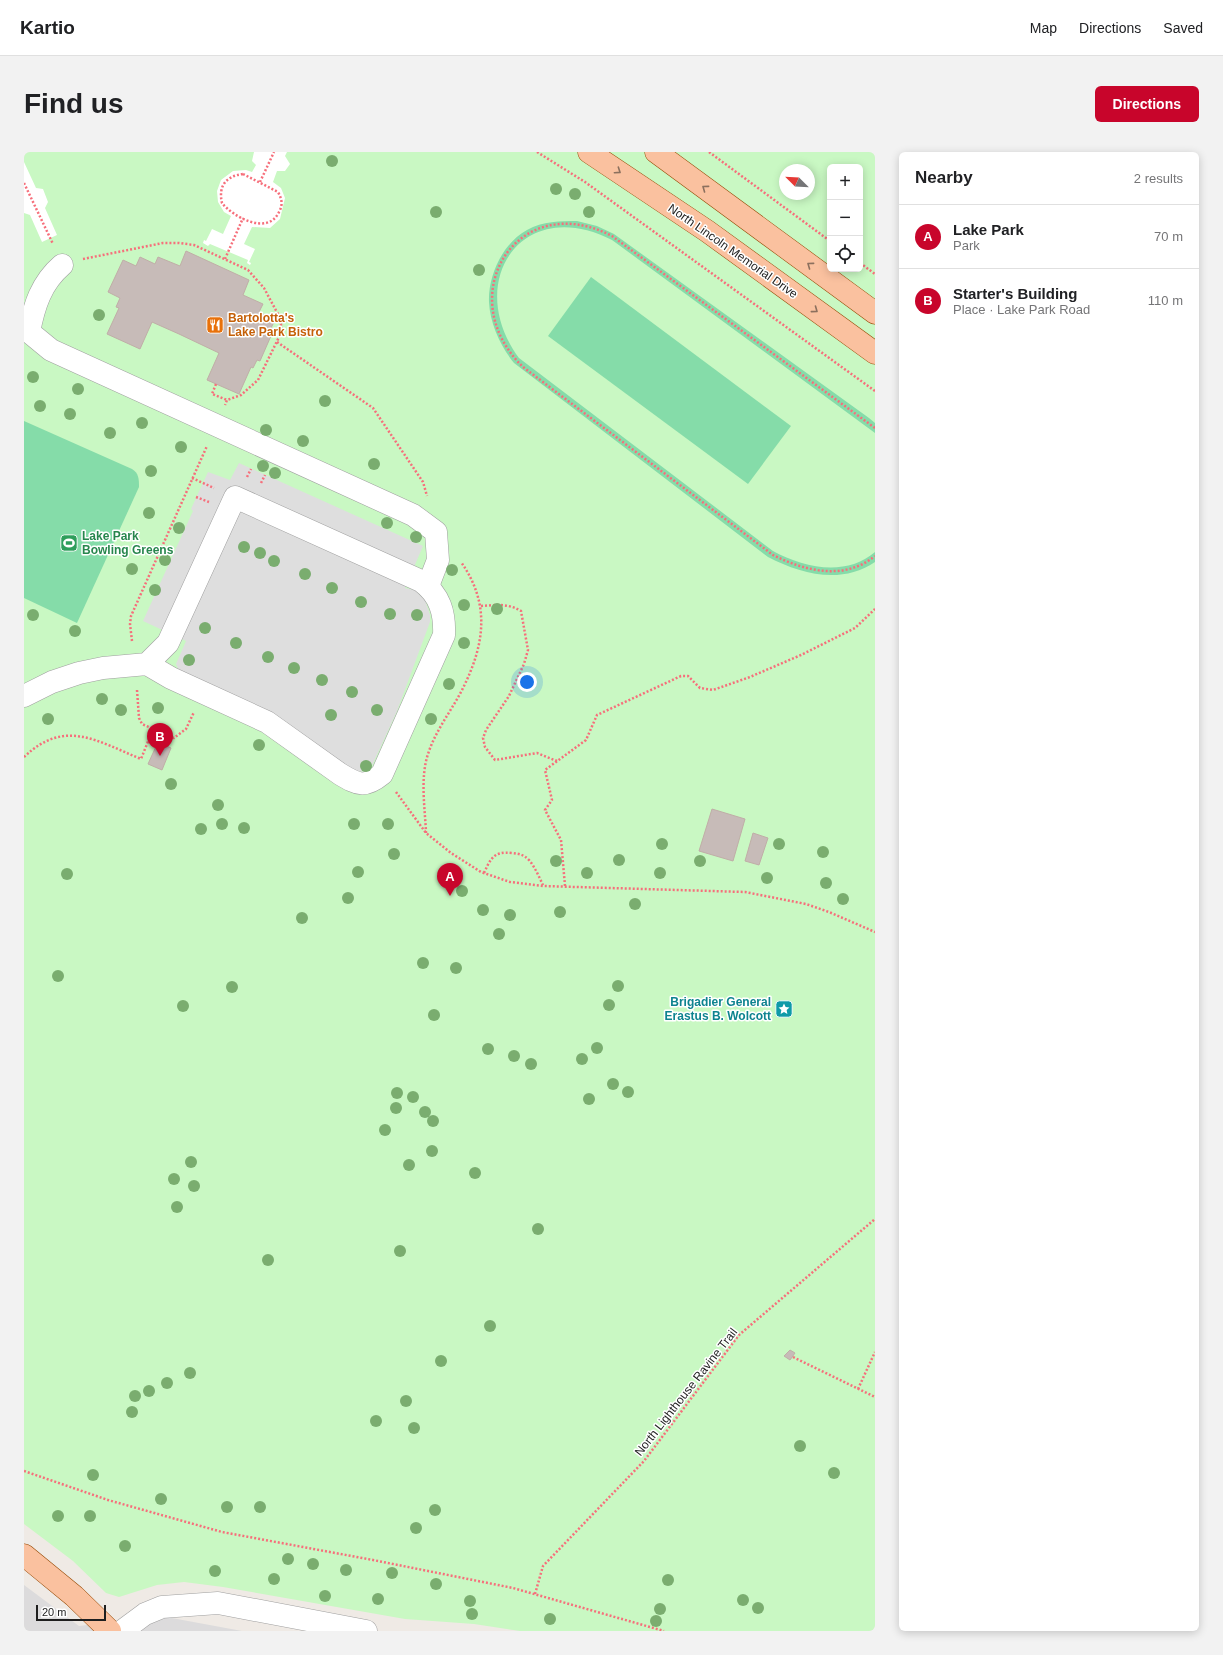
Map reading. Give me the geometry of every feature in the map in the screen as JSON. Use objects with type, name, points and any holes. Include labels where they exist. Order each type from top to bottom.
[{"type":"main road","name":"North Lincoln Memorial Drive","points":[[589,152],[707,231],[875,353]]},
{"type":"main road","points":[[656,152],[875,313]]},
{"type":"main road","points":[[24,1555],[74,1596],[110,1631]]},
{"type":"street","points":[[62,265],[52,274],[40,292],[33,311],[29,332],[51,350],[413,515],[436,532],[438,560],[428,586]]},
{"type":"street","points":[[24,696],[52,682],[79,673],[103,668],[141,665],[267,722],[352,781],[366,784],[373,782],[382,774],[444,635],[445,620],[441,605],[428,586],[413,577],[235,497],[168,643],[141,665]]},
{"type":"street","points":[[122,1631],[145,1614],[162,1607],[218,1603],[366,1631]]},
{"type":"path","points":[[260,182],[274,152]]},
{"type":"path","points":[[537,152],[585,182],[875,391]]},
{"type":"path","points":[[709,152],[827,239]]},
{"type":"path","points":[[243,174],[260,182],[278,192],[282,200],[278,216],[273,221],[265,224],[259,224],[232,212],[222,203],[220,190],[224,183],[234,175],[243,174]]},
{"type":"path","points":[[24,183],[50,238]]},
{"type":"path","points":[[225,259],[243,218]]},
{"type":"path","points":[[875,428],[612,236],[598,228],[580,224],[559,224],[535,230],[519,239],[505,253],[497,269],[492,306],[495,325],[501,340],[512,356],[523,367],[773,555],[792,564],[813,570],[831,572],[852,568],[875,556]]},
{"type":"path","points":[[62,265],[78,260],[163,243],[194,245],[248,270],[264,288],[280,318],[282,331],[258,380],[241,395],[227,400],[212,394],[216,384]]},
{"type":"path","points":[[863,265],[875,274]]},
{"type":"path","points":[[277,342],[373,408],[423,482],[431,507],[436,532]]},
{"type":"path","points":[[132,641],[131,616],[227,400]]},
{"type":"path","points":[[192,478],[202,483]]},
{"type":"path","points":[[426,833],[425,777],[428,755],[435,738],[464,687],[475,661],[481,632],[481,606],[472,579],[460,561]]},
{"type":"path","points":[[481,606],[506,605],[513,606],[521,611],[528,650],[524,664],[509,696],[486,730],[483,738],[485,747],[495,760],[537,753],[557,761]]},
{"type":"path","points":[[565,886],[560,840],[546,810],[552,800],[545,770],[586,740],[597,715],[681,676],[688,676],[700,688],[712,690],[750,677],[801,655],[855,628],[875,609]]},
{"type":"path","points":[[137,690],[139,718],[142,724],[174,738],[186,729],[203,692]]},
{"type":"path","points":[[24,757],[45,741],[57,736],[68,735],[97,741],[140,759],[154,729]]},
{"type":"path","points":[[382,774],[426,833],[451,853],[484,873],[510,882],[543,886],[746,892],[806,904],[829,912],[875,932]]},
{"type":"path","points":[[484,873],[489,862],[496,854],[502,852],[522,854],[529,861],[543,886]]},
{"type":"path","name":"North Lighthouse Ravine Trail","points":[[535,1594],[543,1566],[644,1461],[739,1335],[875,1219]]},
{"type":"path","points":[[858,1389],[875,1352]]},
{"type":"path","points":[[793,1357],[875,1397]]},
{"type":"path","points":[[24,1471],[108,1500],[222,1532],[467,1578],[535,1594],[664,1631]]},
{"type":"shaded area","points":[[239,463],[423,546],[405,588],[415,590],[425,600],[430,615],[430,622],[397,711],[371,768],[367,771],[357,772],[179,671],[176,664],[186,641],[143,621],[193,511],[191,509],[208,472],[230,480]]},
{"type":"shaded area","points":[[24,1585],[79,1626],[161,1616],[242,1631],[24,1631]]},
{"type":"green space","points":[[24,152],[875,152],[875,1631],[520,1631],[474,1624],[405,1619],[223,1587],[184,1582],[157,1585],[119,1597],[106,1593],[73,1561],[24,1524]]},
{"type":"green space","points":[[577,221],[597,226],[614,234],[869,418],[875,423],[875,433],[612,240],[580,229],[552,228],[528,237],[511,253],[500,275],[497,301],[503,329],[519,358],[773,551],[798,562],[825,567],[851,565],[864,560],[875,552],[875,562],[862,569],[835,575],[807,572],[768,557],[514,363],[497,335],[490,310],[489,292],[494,271],[504,251],[518,236],[527,230],[545,223]]},
{"type":"green space","points":[[591,277],[791,426],[748,484],[548,336]]},
{"type":"green space","name":"Lake Park Bowling Greens","points":[[24,421],[132,469],[138,477],[139,487],[77,623],[24,598]]},
{"type":"pier","points":[[254,152],[287,152],[285,156],[290,164],[285,171],[277,171],[273,182],[281,188],[285,198],[280,219],[270,228],[252,227],[244,244],[255,249],[249,262],[251,263],[250,265],[247,263],[248,260],[210,244],[208,246],[203,243],[204,240],[206,241],[212,229],[223,234],[231,216],[224,212],[218,202],[217,191],[221,180],[233,171],[246,170],[252,172],[256,165],[252,161]]},
{"type":"pier","points":[[24,162],[36,188],[43,189],[48,202],[45,208],[57,235],[42,242],[30,215],[24,213]]},
{"type":"building","name":"Bartolotta's Lake Park Bistro","points":[[186,251],[249,280],[243,295],[263,304],[259,312],[275,320],[271,328],[274,329],[260,361],[257,360],[253,368],[251,367],[239,394],[207,380],[219,353],[179,334],[152,322],[140,349],[107,334],[119,308],[116,307],[120,298],[108,292],[123,260],[136,266],[140,257],[155,264],[158,257],[180,266]]},
{"type":"building","points":[[158,742],[171,748],[162,770],[148,764]]},
{"type":"building","points":[[712,809],[745,819],[733,861],[699,851]]},
{"type":"building","points":[[753,833],[768,838],[759,865],[745,861]]},
{"type":"building","points":[[790,1350],[795,1353],[790,1360],[784,1356]]},
{"type":"place","name":"Bartolotta's Lake Park Bistro","points":[[215,325]]},
{"type":"place","name":"Lake Park Bowling Greens","points":[[69,543]]},
{"type":"place","name":"Starter's Building","points":[[160,756]]},
{"type":"place","name":"Lake Park","points":[[450,896]]},
{"type":"place","name":"Brigadier General Erastus B. Wolcott","points":[[784,1009]]}]
